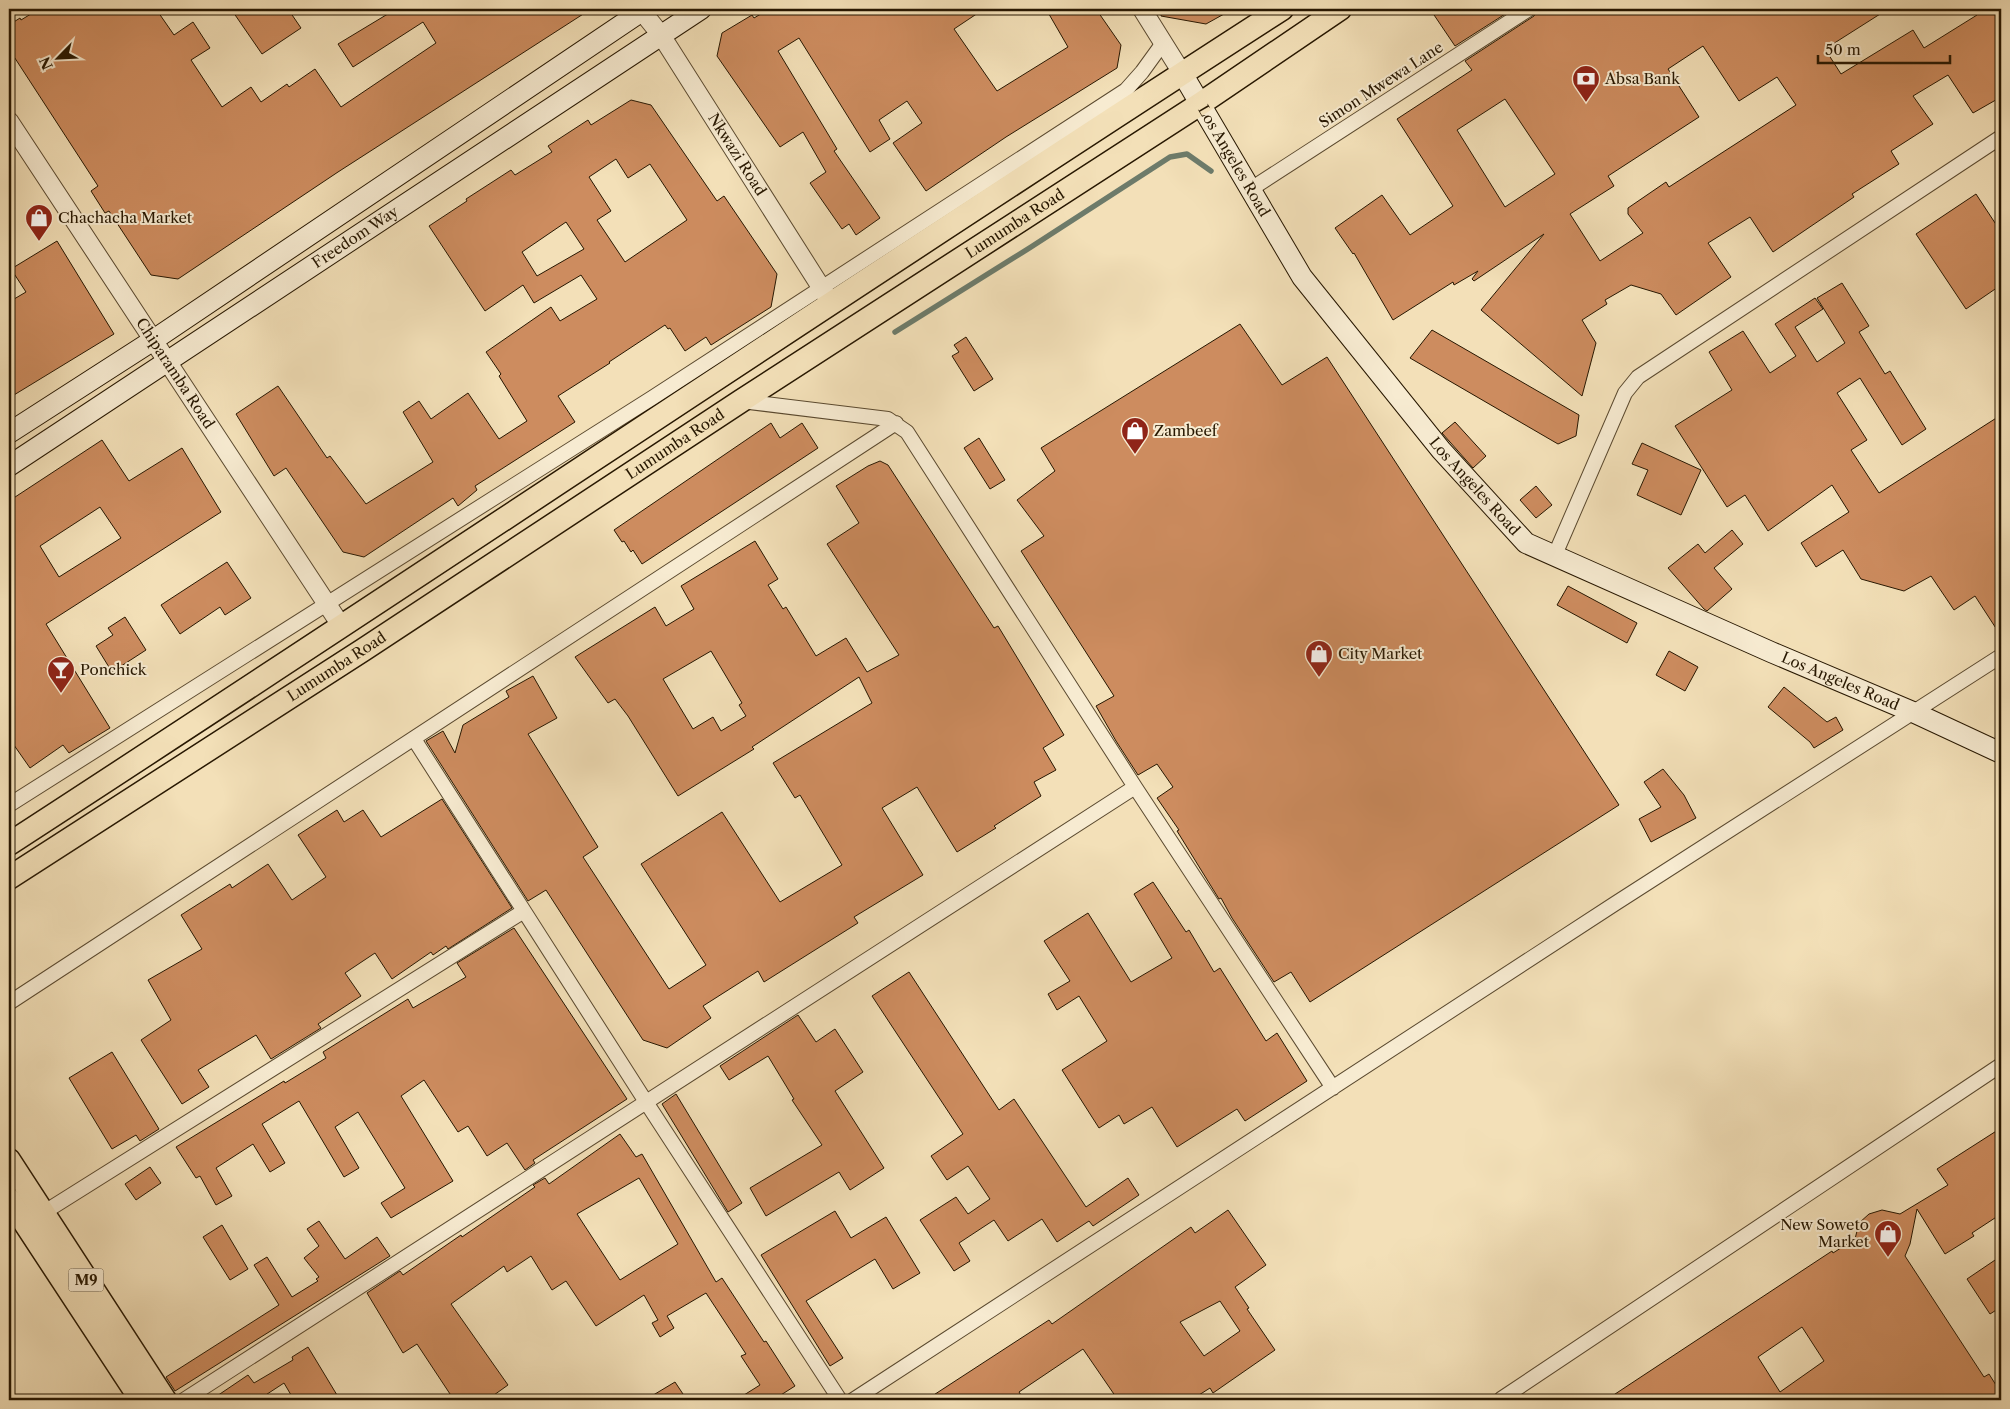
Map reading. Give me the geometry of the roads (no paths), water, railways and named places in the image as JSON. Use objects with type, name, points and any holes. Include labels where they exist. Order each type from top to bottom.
[{"type":"main road","name":"Freedom Way","points":[[9,433],[152,340],[642,9]]},
{"type":"main road","name":"Freedom Way","points":[[9,466],[701,9]]},
{"type":"main road","name":"Lumumba Road","points":[[9,844],[342,627],[826,295],[1282,9]]},
{"type":"main road","name":"Lumumba Road","points":[[9,878],[372,645],[742,401],[1200,104],[1340,9]]},
{"type":"main road","name":"Los Angeles Road","points":[[1182,73],[1302,277],[1441,450],[1518,537],[1554,557],[1771,652],[1915,712],[2001,753]]},
{"type":"main road","name":"M9","points":[[9,1160],[165,1400]]},
{"type":"main road","name":"M9","points":[[9,1199],[141,1400]]},
{"type":"street","name":"Nkwazi Road","points":[[642,9],[661,35],[826,295]]},
{"type":"street","points":[[1142,9],[1182,73]]},
{"type":"street","name":"Simon Mwewa Lane","points":[[1251,189],[1529,9]]},
{"type":"street","points":[[9,805],[652,398],[826,295],[1126,90],[1142,72],[1163,42]]},
{"type":"street","name":"Chiparamba Road","points":[[9,121],[342,627]]},
{"type":"street","points":[[1554,557],[1625,393],[1638,377],[2001,138]]},
{"type":"street","points":[[742,401],[888,418],[907,432],[1333,1088]]},
{"type":"street","points":[[9,1003],[896,423]]},
{"type":"street","points":[[853,1400],[1616,903],[2001,656]]},
{"type":"street","points":[[414,739],[646,1102],[840,1400]]},
{"type":"street","points":[[184,1400],[1136,787]]},
{"type":"street","points":[[43,1213],[524,911]]},
{"type":"street","points":[[1503,1400],[2001,1065]]},
{"type":"waterway","points":[[895,332],[1170,157],[1187,154],[1211,171]]},
{"type":"place","name":"Absa Bank","points":[[1586,103]]},
{"type":"place","name":"Chachacha Market","points":[[39,242]]},
{"type":"place","name":"Zambeef","points":[[1135,455]]},
{"type":"place","name":"City Market","points":[[1319,678]]},
{"type":"place","name":"Ponchick","points":[[61,694]]},
{"type":"place","name":"New Soweto Market","points":[[1888,1258]]}]
